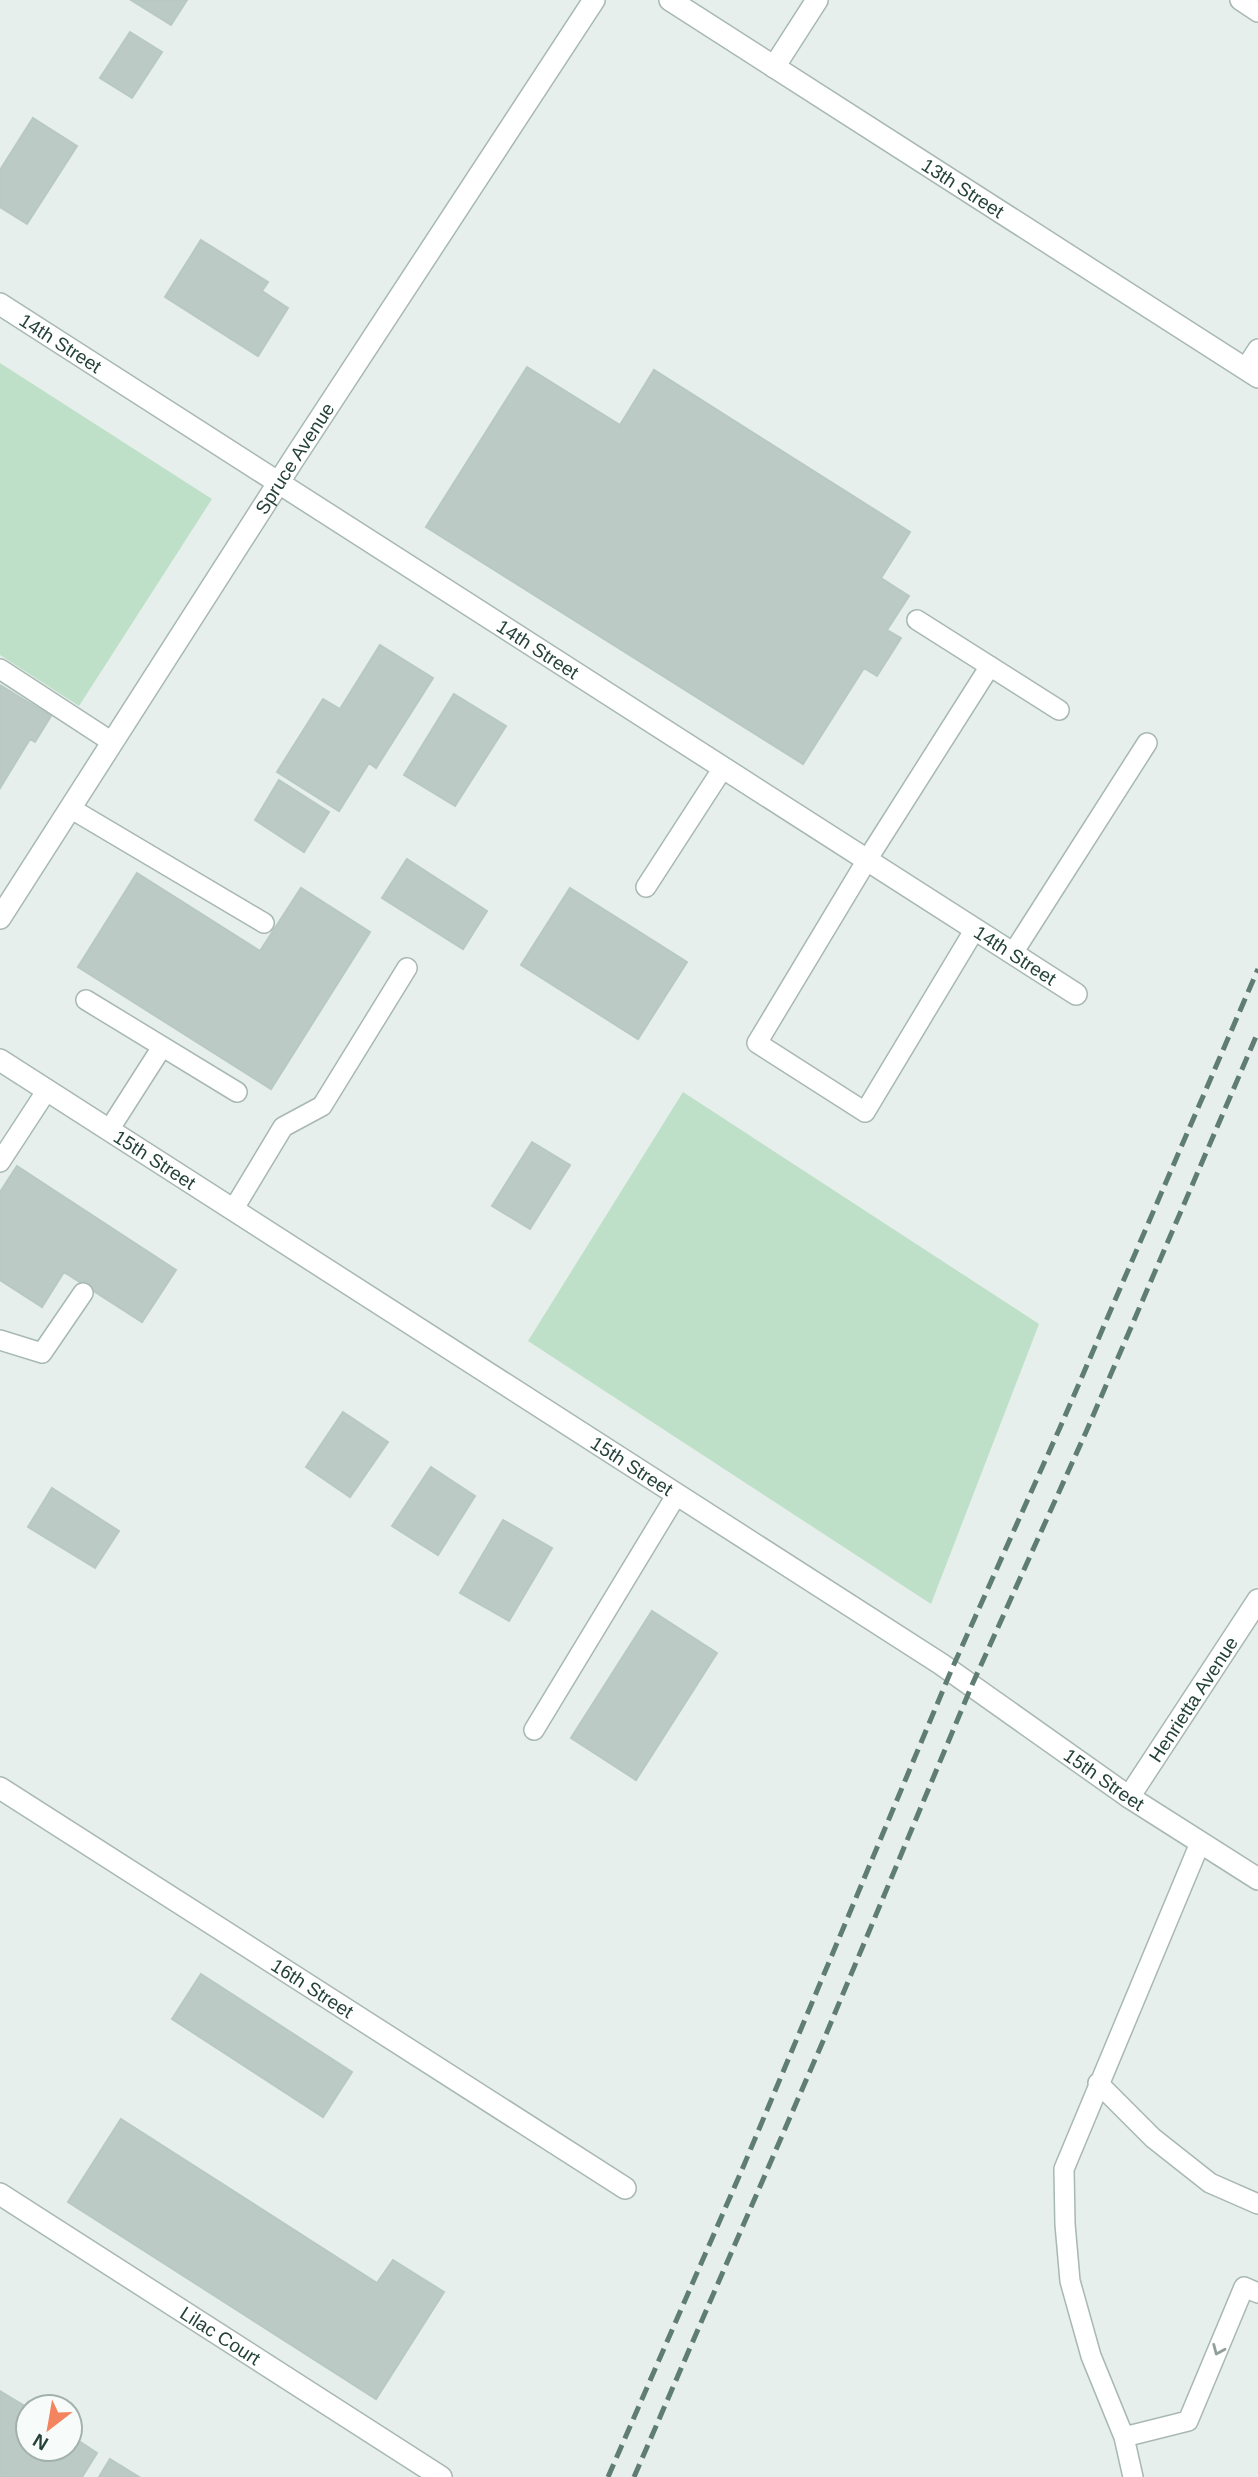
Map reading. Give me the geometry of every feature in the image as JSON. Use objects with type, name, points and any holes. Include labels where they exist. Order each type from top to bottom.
[{"type":"street","name":"Spruce Avenue","points":[[0,918],[594,0]]},
{"type":"street","name":"13th Street","points":[[670,0],[1252,373]]},
{"type":"street","points":[[774,67],[817,0]]},
{"type":"street","name":"14th Street","points":[[0,304],[1076,994]]},
{"type":"street","name":"15th Street","points":[[0,1060],[972,1685],[1129,1797],[1258,1879]]},
{"type":"street","name":"Henrietta Avenue","points":[[1129,1797],[1258,1600]]},
{"type":"street","name":"16th Street","points":[[0,1788],[625,2188]]},
{"type":"street","name":"Lilac Court","points":[[0,2194],[440,2477]]},
{"type":"lane","points":[[1240,0],[1258,12]]},
{"type":"lane","points":[[1252,373],[1258,349]]},
{"type":"lane","points":[[917,620],[1059,710]]},
{"type":"lane","points":[[975,929],[865,1112],[757,1043],[867,860],[989,666]]},
{"type":"lane","points":[[0,669],[112,742]]},
{"type":"lane","points":[[1013,953],[1147,743]]},
{"type":"lane","points":[[646,887],[723,768]]},
{"type":"lane","points":[[70,808],[264,923]]},
{"type":"lane","points":[[233,1210],[283,1127],[322,1106],[407,968]]},
{"type":"lane","points":[[86,1000],[237,1092]]},
{"type":"lane","points":[[109,1130],[162,1047]]},
{"type":"lane","points":[[0,1162],[47,1090]]},
{"type":"lane","points":[[0,1340],[42,1353],[83,1293]]},
{"type":"lane","points":[[534,1730],[677,1494]]},
{"type":"lane","points":[[1133,2477],[1124,2437],[1091,2356],[1069,2281],[1064,2169],[1200,1843]]},
{"type":"lane","points":[[1098,2083],[1153,2138],[1210,2183],[1258,2204]]},
{"type":"lane","points":[[1124,2437],[1188,2421],[1244,2287],[1258,2293]]},
{"type":"green space","points":[[0,363],[212,499],[79,706],[0,655]]},
{"type":"green space","points":[[683,1092],[1039,1324],[931,1604],[528,1341]]},
{"type":"building","points":[[131,0],[187,0],[171,25]]},
{"type":"building","points":[[130,32],[162,52],[132,98],[100,78]]},
{"type":"building","points":[[33,118],[77,146],[27,224],[0,207],[0,170]]},
{"type":"building","points":[[201,240],[268,282],[262,291],[288,308],[258,356],[165,297]]},
{"type":"building","points":[[527,367],[620,425],[654,370],[910,532],[881,578],[909,596],[887,630],[901,638],[877,676],[864,668],[803,764],[426,527]]},
{"type":"building","points":[[380,645],[433,678],[376,768],[369,763],[339,811],[277,772],[323,699],[340,709]]},
{"type":"building","points":[[0,685],[51,716],[35,742],[30,739],[0,788]]},
{"type":"building","points":[[454,694],[506,726],[455,806],[404,775]]},
{"type":"building","points":[[279,780],[329,812],[304,852],[255,820]]},
{"type":"building","points":[[407,859],[487,911],[463,949],[382,898]]},
{"type":"building","points":[[137,873],[260,951],[301,888],[370,932],[271,1089],[78,967]]},
{"type":"building","points":[[570,888],[687,962],[638,1039],[521,965]]},
{"type":"building","points":[[532,1142],[570,1165],[530,1229],[492,1206]]},
{"type":"building","points":[[17,1166],[176,1270],[142,1322],[64,1272],[42,1307],[0,1280],[0,1192]]},
{"type":"building","points":[[343,1412],[388,1442],[350,1497],[306,1467]]},
{"type":"building","points":[[431,1467],[475,1496],[438,1555],[392,1526]]},
{"type":"building","points":[[52,1488],[119,1531],[95,1568],[28,1527]]},
{"type":"building","points":[[503,1520],[552,1548],[509,1621],[460,1593]]},
{"type":"building","points":[[652,1611],[717,1653],[636,1780],[571,1738]]},
{"type":"building","points":[[201,1974],[352,2072],[323,2117],[172,2019]]},
{"type":"building","points":[[121,2119],[377,2283],[393,2260],[444,2292],[376,2399],[68,2202]]},
{"type":"building","points":[[0,2391],[14,2400],[14,2463],[84,2463],[84,2444],[97,2453],[82,2477],[0,2477]]},
{"type":"building","points":[[110,2459],[139,2477],[99,2477]]},
{"type":"railway","points":[[608,2477],[744,2165],[951,1671],[1062,1423],[1258,969]]},
{"type":"railway","points":[[634,2477],[827,2032],[972,1685],[1086,1432],[1258,1032]]}]
